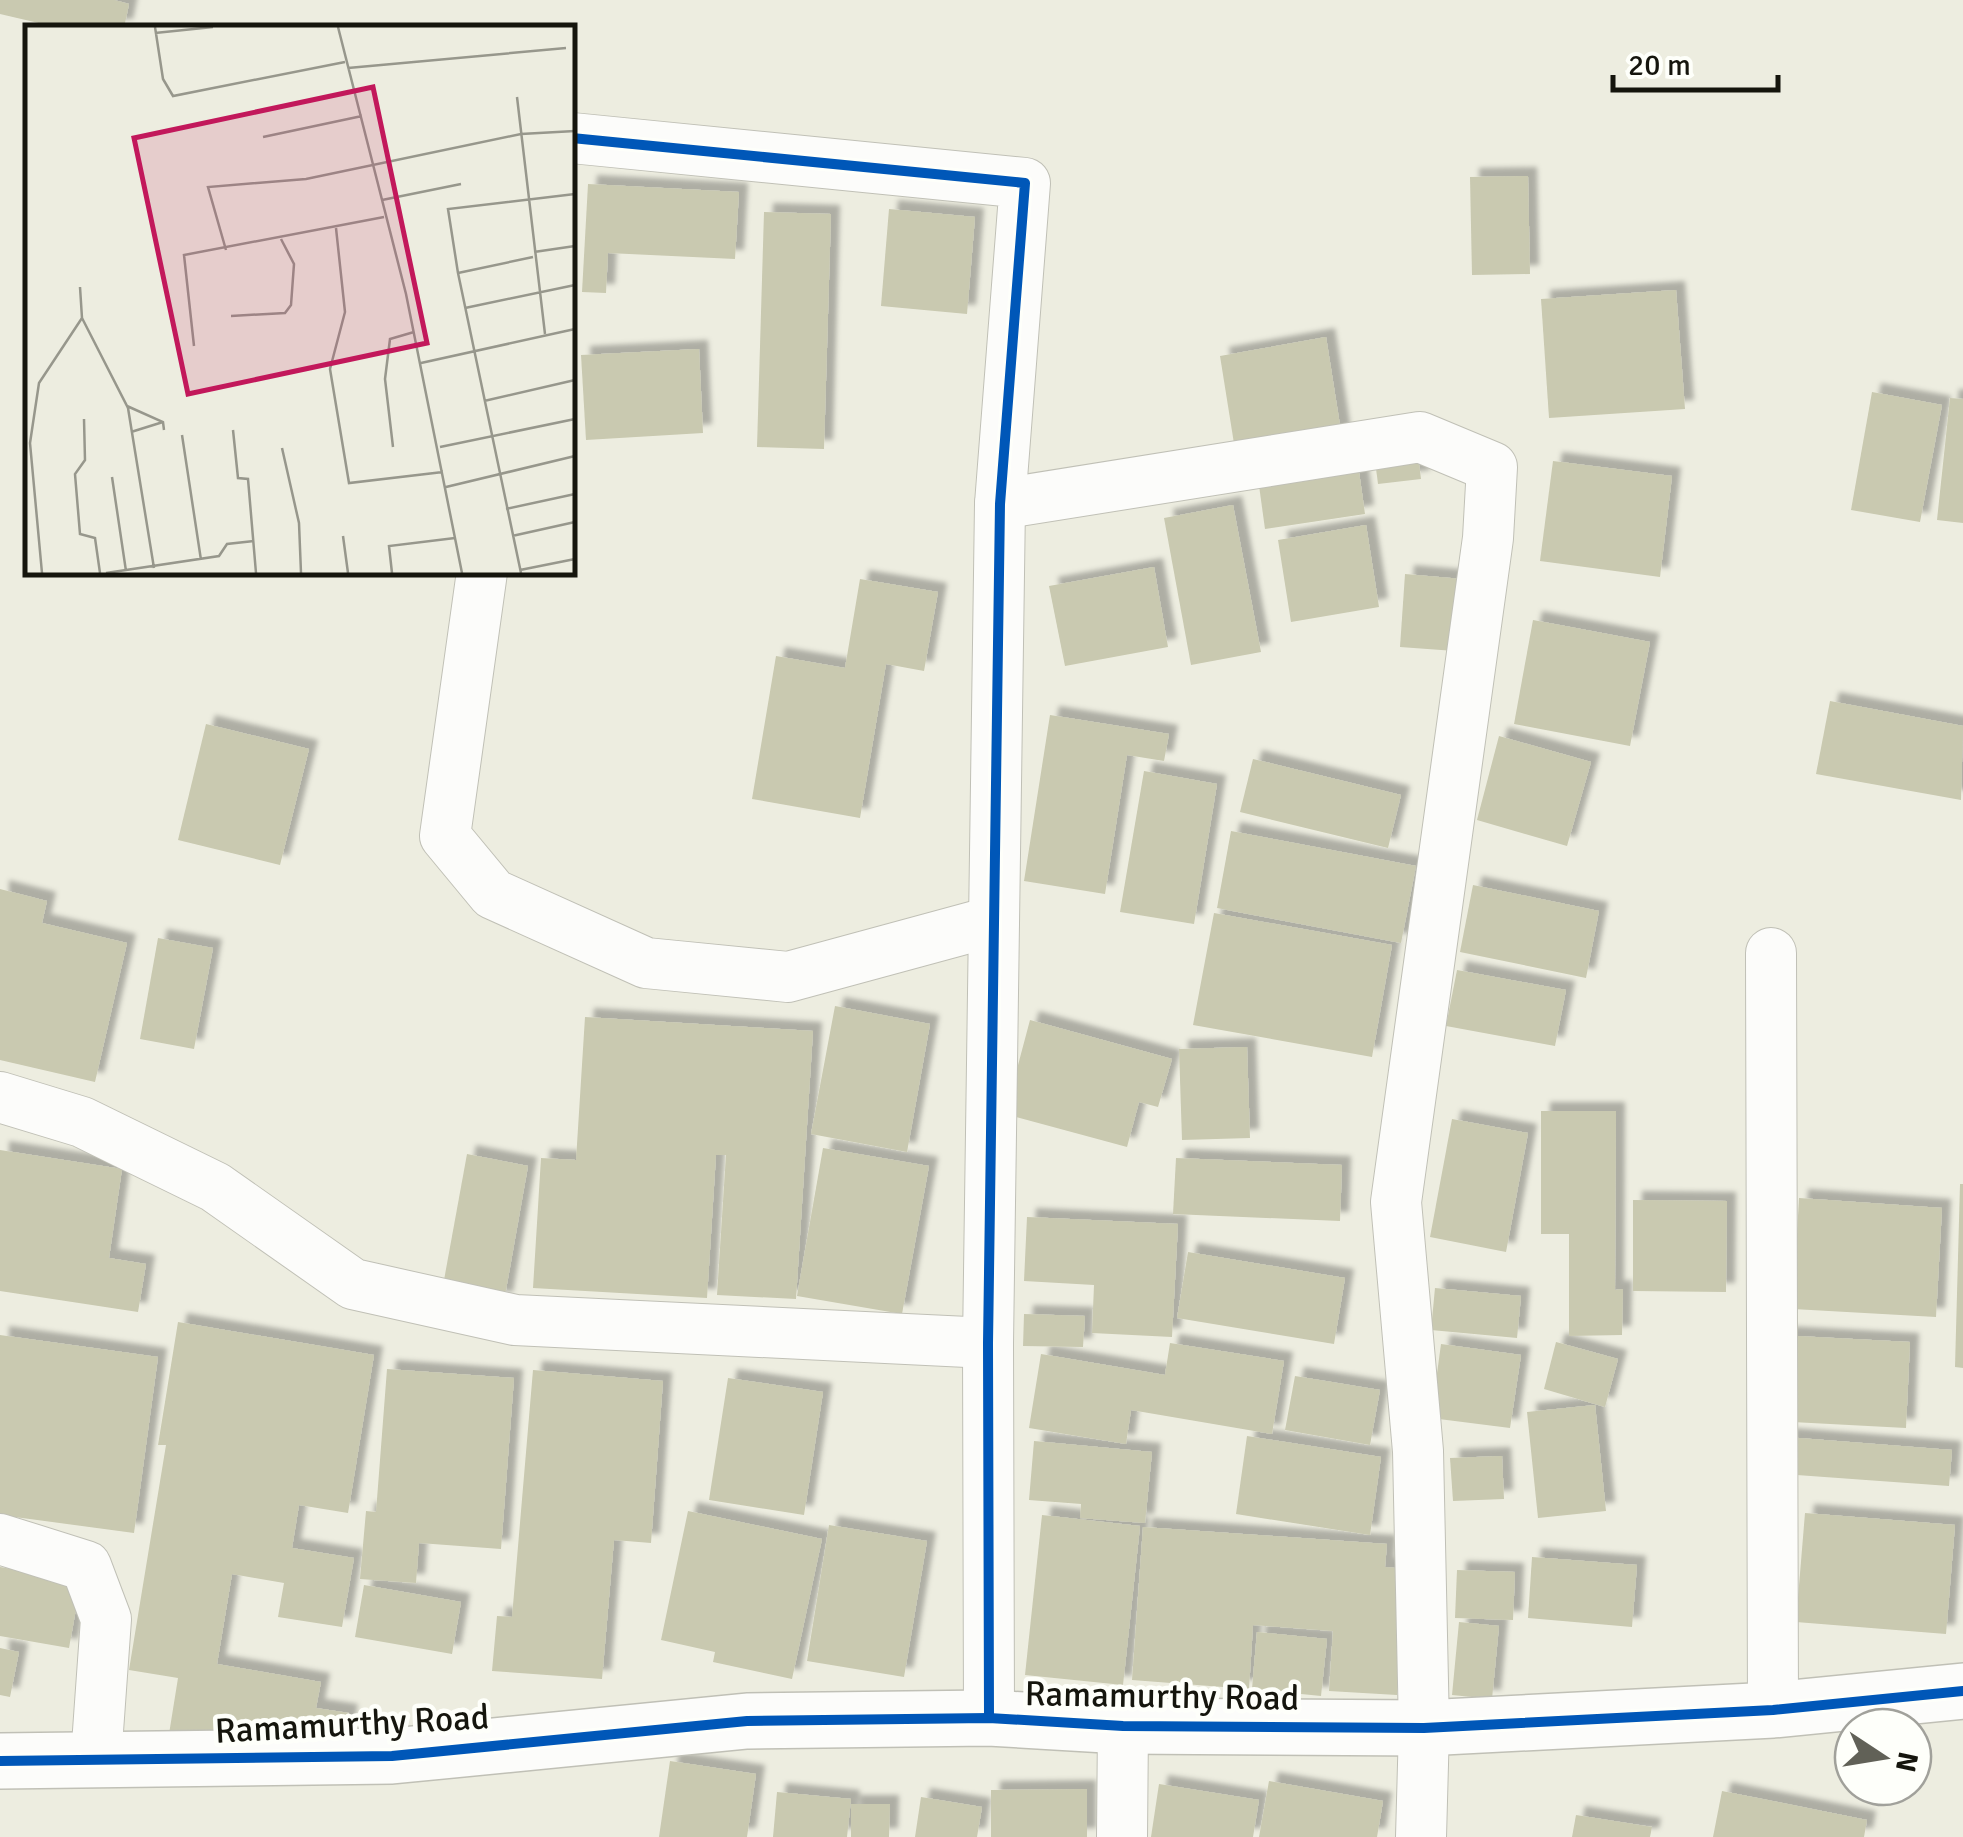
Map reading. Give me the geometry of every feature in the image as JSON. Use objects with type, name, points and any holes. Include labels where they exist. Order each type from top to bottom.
[{"type":"street","points":[[575,138],[1025,183],[1000,504],[988,1343],[989,1718]]},
{"type":"street","points":[[1000,504],[1420,437],[1492,467],[1488,538],[1396,1202],[1418,1451],[1424,1728],[1421,1837]]},
{"type":"street","points":[[482,575],[446,836],[493,894],[646,963],[788,977],[994,921]]},
{"type":"street","points":[[1771,953],[1773,1710]]},
{"type":"street","points":[[0,1097],[82,1122],[214,1187],[353,1284],[516,1320],[988,1343]]},
{"type":"street","points":[[0,1540],[86,1566],[106,1619],[96,1760]]},
{"type":"street","name":"Ramamurthy Road","points":[[0,1761],[392,1756],[748,1720],[989,1718],[1123,1726],[1424,1728],[1773,1710],[1963,1691]]},
{"type":"street","points":[[1122,1837],[1123,1726]]},
{"type":"building","points":[[0,0],[114,0],[129,4],[125,25],[47,25],[0,14]]},
{"type":"building","points":[[1528,176],[1530,274],[1472,275],[1470,177]]},
{"type":"building","points":[[588,184],[739,192],[735,259],[608,253],[606,293],[582,292]]},
{"type":"building","points":[[889,209],[975,217],[967,314],[881,306]]},
{"type":"building","points":[[764,212],[831,214],[824,449],[757,447]]},
{"type":"building","points":[[1676,290],[1685,409],[1549,418],[1541,299]]},
{"type":"building","points":[[1326,337],[1342,438],[1236,456],[1220,356]]},
{"type":"building","points":[[699,349],[703,433],[586,440],[581,355]]},
{"type":"building","points":[[1872,392],[1942,405],[1920,522],[1851,510]]},
{"type":"building","points":[[1950,398],[1963,399],[1963,523],[1937,520]]},
{"type":"building","points":[[1416,440],[1421,479],[1378,484],[1373,445]]},
{"type":"building","points":[[1357,458],[1365,514],[1265,529],[1257,471]]},
{"type":"building","points":[[1553,461],[1672,476],[1660,577],[1540,561]]},
{"type":"building","points":[[1233,505],[1261,652],[1191,665],[1164,518]]},
{"type":"building","points":[[1366,525],[1379,607],[1291,622],[1278,540]]},
{"type":"building","points":[[1154,567],[1168,647],[1065,666],[1049,586]]},
{"type":"building","points":[[1405,574],[1462,579],[1455,651],[1400,647]]},
{"type":"building","points":[[860,579],[938,592],[924,671],[886,664],[860,818],[752,799],[776,656],[845,668]]},
{"type":"building","points":[[1533,620],[1650,642],[1630,746],[1514,724]]},
{"type":"building","points":[[1830,701],[1963,726],[1961,800],[1816,774]]},
{"type":"building","points":[[1050,715],[1169,734],[1164,761],[1127,755],[1105,894],[1024,881]]},
{"type":"building","points":[[206,724],[309,749],[280,865],[178,840]]},
{"type":"building","points":[[1499,736],[1591,762],[1567,846],[1477,820]]},
{"type":"building","points":[[1253,759],[1401,795],[1388,848],[1240,812]]},
{"type":"building","points":[[1144,771],[1217,784],[1194,924],[1120,912]]},
{"type":"building","points":[[1231,831],[1416,866],[1401,943],[1217,908]]},
{"type":"building","points":[[1473,885],[1599,911],[1586,978],[1460,952]]},
{"type":"building","points":[[0,889],[47,901],[42,923],[127,943],[95,1082],[0,1060]]},
{"type":"building","points":[[1214,913],[1392,945],[1372,1057],[1193,1025]]},
{"type":"building","points":[[158,938],[213,948],[194,1049],[140,1039]]},
{"type":"building","points":[[1457,970],[1566,990],[1555,1046],[1446,1026]]},
{"type":"building","points":[[835,1006],[930,1024],[907,1152],[811,1134]]},
{"type":"building","points":[[585,1017],[813,1031],[796,1299],[717,1295],[726,1155],[716,1155],[707,1298],[533,1288],[541,1158],[576,1160]]},
{"type":"building","points":[[1030,1020],[1172,1059],[1158,1107],[1139,1102],[1127,1147],[1005,1114]]},
{"type":"building","points":[[1247,1047],[1250,1138],[1182,1140],[1179,1049]]},
{"type":"building","points":[[1541,1111],[1616,1111],[1615,1290],[1623,1289],[1622,1335],[1569,1336],[1569,1234],[1541,1234]]},
{"type":"building","points":[[1452,1119],[1528,1133],[1506,1252],[1430,1237]]},
{"type":"building","points":[[823,1148],[929,1166],[902,1314],[797,1296]]},
{"type":"building","points":[[0,1150],[122,1169],[109,1258],[146,1264],[138,1312],[0,1291]]},
{"type":"building","points":[[467,1154],[528,1166],[504,1301],[442,1291]]},
{"type":"building","points":[[1176,1158],[1342,1165],[1340,1221],[1173,1214]]},
{"type":"building","points":[[1963,1184],[1963,1368],[1955,1367]]},
{"type":"building","points":[[1799,1198],[1942,1208],[1936,1317],[1793,1309]]},
{"type":"building","points":[[1633,1200],[1727,1201],[1726,1292],[1633,1291]]},
{"type":"building","points":[[1027,1217],[1178,1224],[1172,1337],[1092,1333],[1094,1285],[1024,1281]]},
{"type":"building","points":[[1188,1252],[1345,1278],[1334,1344],[1177,1318]]},
{"type":"building","points":[[1435,1288],[1521,1296],[1517,1338],[1431,1330]]},
{"type":"building","points":[[1024,1314],[1085,1316],[1083,1347],[1023,1346]]},
{"type":"building","points":[[178,1322],[374,1355],[348,1513],[299,1505],[292,1548],[354,1558],[342,1627],[278,1617],[284,1583],[232,1574],[217,1664],[321,1682],[316,1708],[349,1713],[341,1753],[169,1734],[178,1678],[129,1670],[166,1445],[158,1445]]},
{"type":"building","points":[[0,1335],[158,1357],[134,1533],[0,1515]]},
{"type":"building","points":[[1778,1335],[1910,1342],[1906,1428],[1773,1421]]},
{"type":"building","points":[[1556,1342],[1618,1359],[1605,1407],[1544,1389]]},
{"type":"building","points":[[1170,1343],[1284,1361],[1272,1434],[1131,1410],[1126,1444],[1029,1428],[1041,1354],[1165,1375]]},
{"type":"building","points":[[1441,1344],[1521,1355],[1510,1428],[1431,1418]]},
{"type":"building","points":[[387,1369],[514,1378],[501,1549],[419,1543],[416,1583],[360,1579],[366,1511],[376,1512]]},
{"type":"building","points":[[533,1370],[663,1381],[651,1543],[614,1540],[602,1679],[492,1671],[497,1616],[512,1617]]},
{"type":"building","points":[[1295,1376],[1380,1390],[1370,1445],[1285,1430]]},
{"type":"building","points":[[728,1378],[823,1392],[804,1515],[709,1500]]},
{"type":"building","points":[[1595,1405],[1606,1511],[1538,1518],[1527,1412]]},
{"type":"building","points":[[1247,1436],[1381,1457],[1370,1535],[1236,1514]]},
{"type":"building","points":[[1786,1437],[1952,1450],[1949,1486],[1783,1474]]},
{"type":"building","points":[[1034,1441],[1152,1452],[1145,1523],[1080,1518],[1081,1504],[1029,1500]]},
{"type":"building","points":[[1502,1456],[1504,1499],[1453,1501],[1450,1458]]},
{"type":"building","points":[[688,1511],[822,1539],[792,1679],[713,1662],[715,1652],[661,1640]]},
{"type":"building","points":[[1805,1513],[1955,1525],[1946,1634],[1796,1622]]},
{"type":"building","points":[[1042,1515],[1140,1526],[1123,1685],[1025,1675]]},
{"type":"building","points":[[829,1525],[927,1541],[904,1677],[807,1661]]},
{"type":"building","points":[[1143,1527],[1387,1544],[1385,1567],[1406,1569],[1397,1695],[1329,1691],[1333,1631],[1253,1625],[1249,1689],[1132,1680]]},
{"type":"building","points":[[1532,1557],[1637,1565],[1632,1627],[1528,1618]]},
{"type":"building","points":[[0,1567],[81,1581],[69,1648],[0,1636]]},
{"type":"building","points":[[1457,1570],[1515,1572],[1513,1620],[1455,1618]]},
{"type":"building","points":[[364,1585],[461,1602],[452,1654],[355,1637]]},
{"type":"building","points":[[1459,1622],[1499,1626],[1492,1699],[1452,1695]]},
{"type":"building","points":[[1257,1632],[1327,1639],[1321,1696],[1252,1689]]},
{"type":"building","points":[[0,1648],[19,1652],[10,1697],[0,1695]]},
{"type":"building","points":[[670,1761],[756,1774],[747,1837],[659,1837]]},
{"type":"building","points":[[1269,1781],[1383,1801],[1377,1837],[1259,1837]]},
{"type":"building","points":[[1159,1784],[1259,1800],[1253,1837],[1151,1837]]},
{"type":"building","points":[[1087,1789],[1087,1837],[991,1837],[991,1790]]},
{"type":"building","points":[[1722,1791],[1867,1820],[1864,1837],[1713,1837]]},
{"type":"building","points":[[777,1792],[851,1799],[847,1837],[773,1837]]},
{"type":"building","points":[[921,1797],[982,1807],[977,1837],[915,1837]]},
{"type":"building","points":[[851,1804],[890,1804],[889,1837],[851,1837]]},
{"type":"building","points":[[1576,1815],[1652,1827],[1650,1837],[1572,1837]]},
{"type":"cycle path","points":[[575,138],[1025,183],[1000,504],[988,1343],[989,1718]]},
{"type":"cycle path","points":[[0,1761],[392,1756],[747,1721],[989,1718],[1123,1726],[1424,1728],[1773,1710],[1963,1691]]}]
